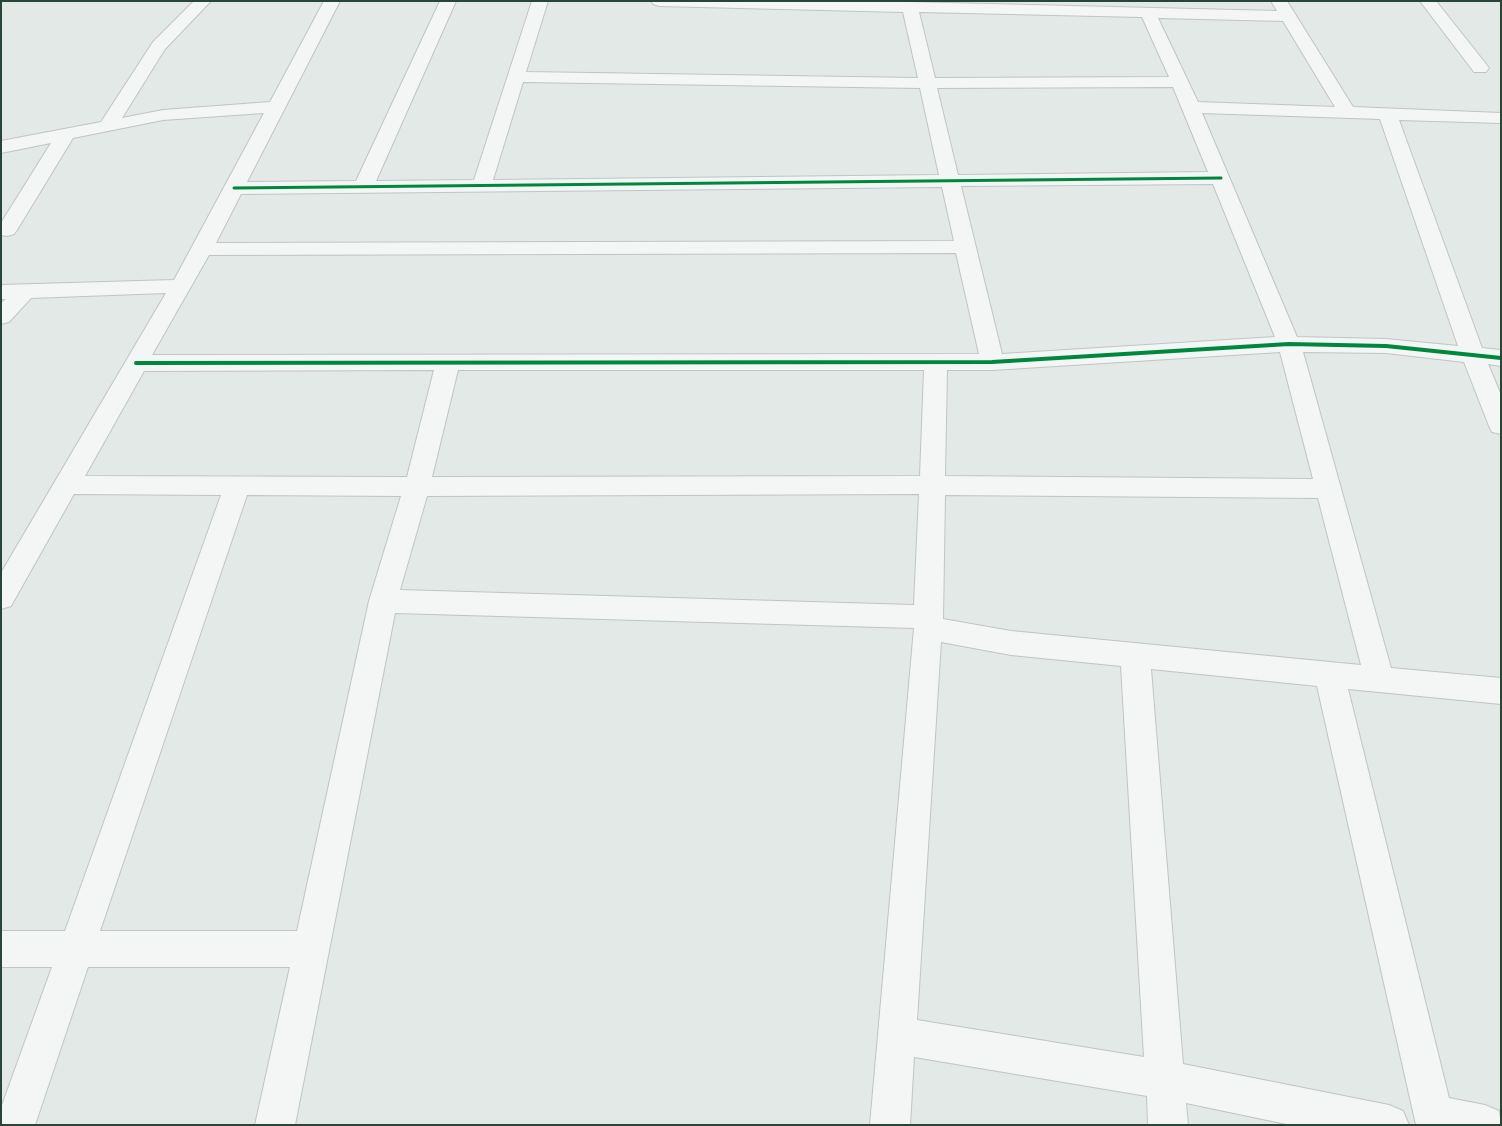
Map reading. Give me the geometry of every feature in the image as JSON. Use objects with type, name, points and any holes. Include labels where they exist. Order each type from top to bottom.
[{"type":"street","points":[[108,125],[159,46],[203,1]]},
{"type":"street","points":[[1,598],[202,249],[332,1]]},
{"type":"street","points":[[363,187],[448,1]]},
{"type":"street","points":[[482,185],[540,1]]},
{"type":"street","points":[[659,1],[910,8],[935,5],[1288,16]]},
{"type":"street","points":[[1279,1],[1348,113]]},
{"type":"street","points":[[1428,1],[1480,68]]},
{"type":"street","points":[[910,8],[992,362]]},
{"type":"street","points":[[1148,13],[1191,107],[1290,344],[1379,678]]},
{"type":"street","points":[[516,77],[928,83],[1180,82]]},
{"type":"street","points":[[1,147],[108,125],[185,112],[276,107]]},
{"type":"street","points":[[1191,107],[1501,118]]},
{"type":"street","points":[[1388,115],[1473,355],[1501,426]]},
{"type":"street","points":[[7,230],[66,134]]},
{"type":"street","points":[[234,188],[1221,178]]},
{"type":"street","points":[[202,249],[966,246]]},
{"type":"street","points":[[1,292],[180,286]]},
{"type":"street","points":[[1,317],[25,291]]},
{"type":"street","points":[[136,363],[992,362],[1290,344],[1386,346],[1501,358]]},
{"type":"street","points":[[890,1125],[928,622],[936,362]]},
{"type":"street","points":[[275,1125],[383,601],[417,487],[448,363]]},
{"type":"street","points":[[66,485],[417,487],[933,485],[1329,489]]},
{"type":"street","points":[[15,1125],[237,486]]},
{"type":"street","points":[[383,601],[928,622],[1011,643],[1501,691]]},
{"type":"street","points":[[1135,655],[1168,1125]]},
{"type":"street","points":[[1329,673],[1434,1120],[1485,1125]]},
{"type":"street","points":[[1,949],[310,949]]},
{"type":"street","points":[[897,1035],[1165,1080],[1389,1125]]},
{"type":"cycle path","points":[[234,188],[1221,178]]},
{"type":"cycle path","points":[[136,363],[992,362],[1289,344],[1386,346],[1501,358]]}]
